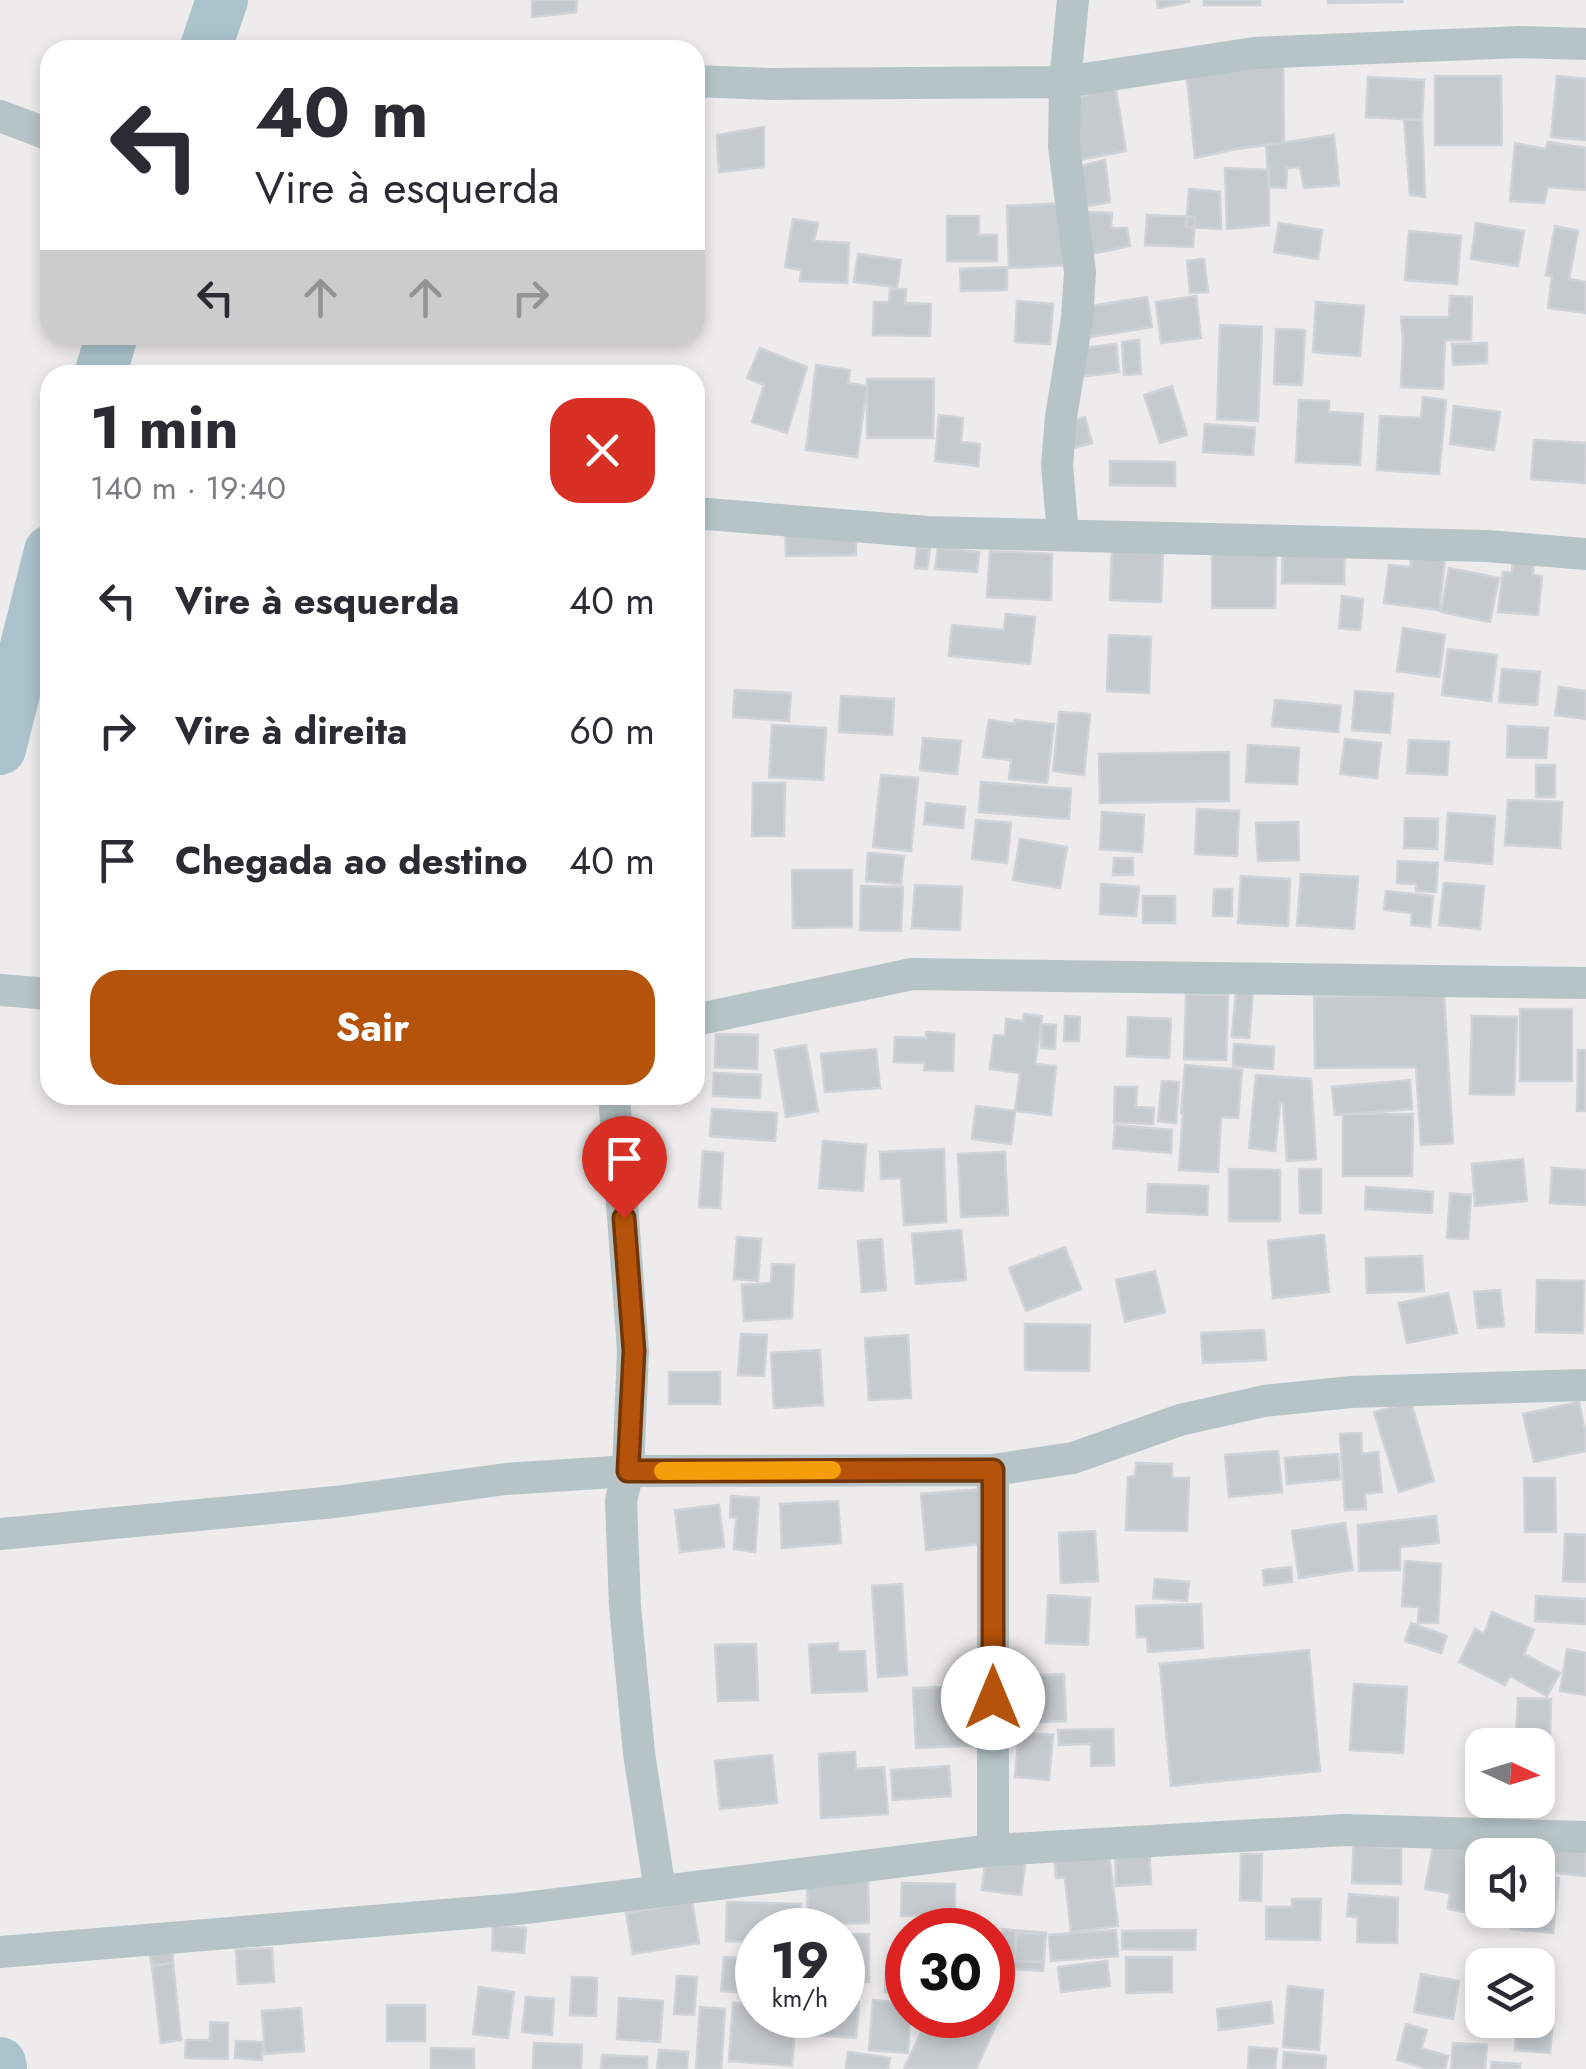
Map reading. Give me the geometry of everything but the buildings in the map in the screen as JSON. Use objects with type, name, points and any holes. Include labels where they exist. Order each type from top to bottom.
[{"type":"main road","points":[[209,40],[222,0]]},
{"type":"main road","points":[[0,748],[40,590]]},
{"type":"street","points":[[1063,535],[1060,433],[1080,272],[1064,147],[1065,82],[1074,0]]},
{"type":"street","points":[[705,81],[1065,82],[1254,53],[1520,42],[1586,44]]},
{"type":"street","points":[[0,116],[40,131]]},
{"type":"street","points":[[705,513],[927,532],[1487,546],[1586,554]]},
{"type":"street","points":[[705,1018],[928,973],[1586,983]]},
{"type":"street","points":[[0,990],[40,993]]},
{"type":"street","points":[[615,1105],[634,1351],[628,1471],[621,1500],[625,1606],[639,1752],[660,1891]]},
{"type":"street","points":[[0,1534],[336,1502],[506,1479],[628,1471],[993,1470],[1073,1458],[1180,1420],[1264,1401],[1351,1392],[1586,1385]]},
{"type":"street","points":[[993,1470],[993,1850]]},
{"type":"street","points":[[0,1952],[517,1909],[993,1850],[1344,1830],[1586,1837]]},
{"type":"slow traffic","points":[[663,1471],[832,1470]]},
{"type":"route","points":[[624,1218],[634,1351],[628,1471],[993,1470],[993,1698]]}]
